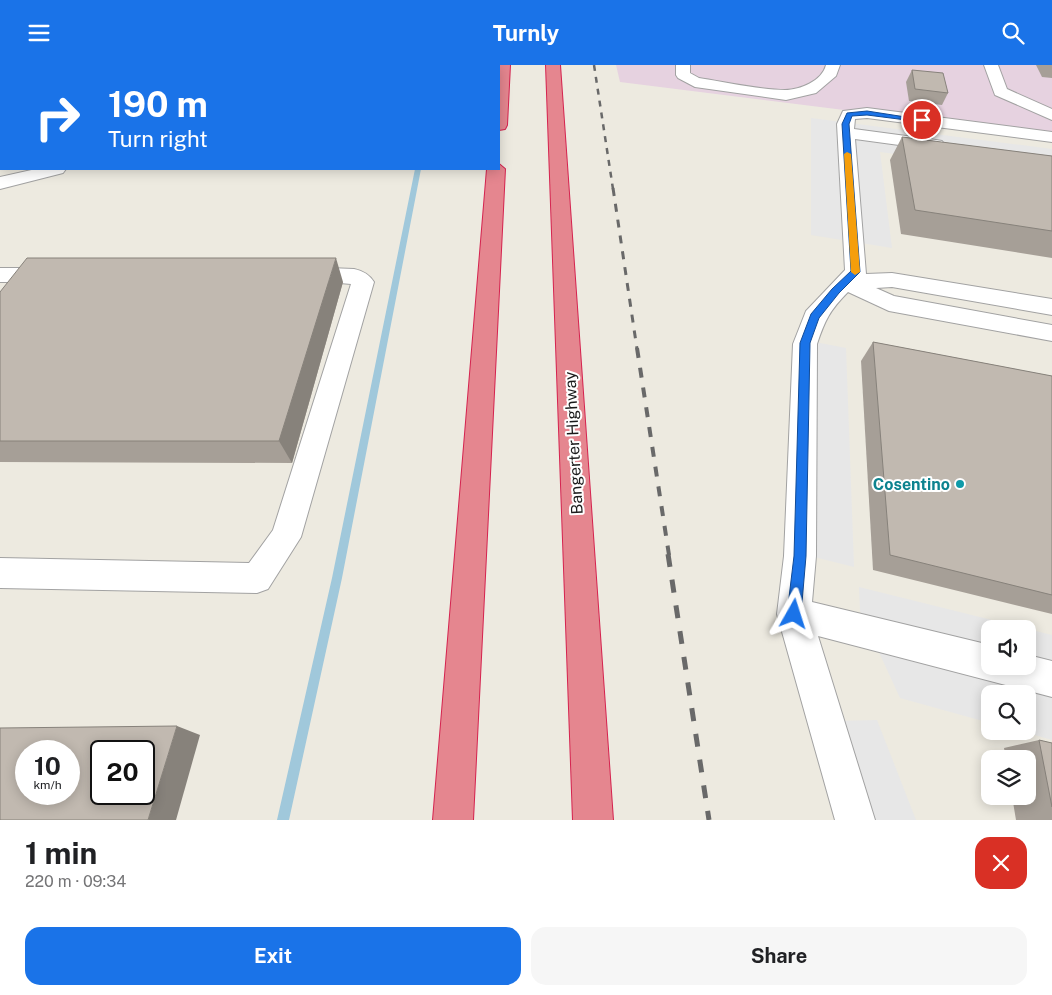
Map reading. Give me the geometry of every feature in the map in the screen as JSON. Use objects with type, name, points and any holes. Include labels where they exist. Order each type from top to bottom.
[{"type":"highway","points":[[500,110],[503,65]]},
{"type":"highway","name":"Bangerter Highway","points":[[553,65],[593,820]]},
{"type":"highway","points":[[453,820],[496,170]]},
{"type":"lane","points":[[683,65],[683,75],[695,82],[786,95],[811,90],[832,73],[833,65]]},
{"type":"lane","points":[[991,65],[1000,92],[1051,133]]},
{"type":"lane","points":[[855,820],[794,614],[800,556],[805,343],[814,317],[856,272],[845,124],[849,115],[867,113],[1051,133]]},
{"type":"lane","points":[[846,133],[954,148]]},
{"type":"lane","points":[[0,183],[53,170]]},
{"type":"lane","points":[[0,573],[257,578],[286,537],[363,282],[354,276],[280,274]]},
{"type":"lane","points":[[0,275],[70,275]]},
{"type":"lane","points":[[846,282],[892,280],[1052,307]]},
{"type":"lane","points":[[846,282],[890,303],[1052,333]]},
{"type":"lane","points":[[794,614],[981,661]]},
{"type":"lane","points":[[1036,675],[1052,679]]},
{"type":"shaded area","points":[[616,65],[1052,65],[1052,136],[620,82]]},
{"type":"shaded area","points":[[811,118],[1052,149],[1052,175],[880,152],[892,248],[811,235]]},
{"type":"shaded area","points":[[815,342],[846,348],[854,567],[814,557]]},
{"type":"shaded area","points":[[859,587],[992,620],[981,620],[981,675],[1036,675],[1036,631],[1052,635],[1052,740],[1036,735],[1036,685],[981,685],[981,720],[900,698],[860,611]]},
{"type":"shaded area","points":[[877,720],[916,820],[867,820],[834,721]]},
{"type":"building","points":[[912,70],[943,73],[948,93],[915,89]]},
{"type":"building","points":[[902,137],[1052,156],[1052,231],[915,210]]},
{"type":"building","points":[[27,258],[336,258],[279,441],[0,441],[0,292]]},
{"type":"building","name":"Cosentino","points":[[873,342],[1052,376],[1052,595],[890,555]]},
{"type":"building","points":[[177,726],[155,797],[155,740],[90,740],[90,805],[153,805],[148,820],[0,820],[0,728]]},
{"type":"building","points":[[1039,740],[1052,743],[1052,807]]},
{"type":"waterway","points":[[283,820],[337,578],[418,170]]},
{"type":"railway","points":[[594,65],[613,189]]},
{"type":"railway","points":[[613,188],[637,349]]},
{"type":"railway","points":[[637,348],[669,555]]},
{"type":"railway","points":[[668,554],[709,820]]},
{"type":"slow traffic","points":[[847,154],[855,272]]},
{"type":"place","name":"Cosentino","points":[[960,484]]},
{"type":"route","points":[[794,614],[800,556],[805,343],[814,317],[836,291],[856,272],[845,124],[849,115],[867,113],[922,120]]}]
